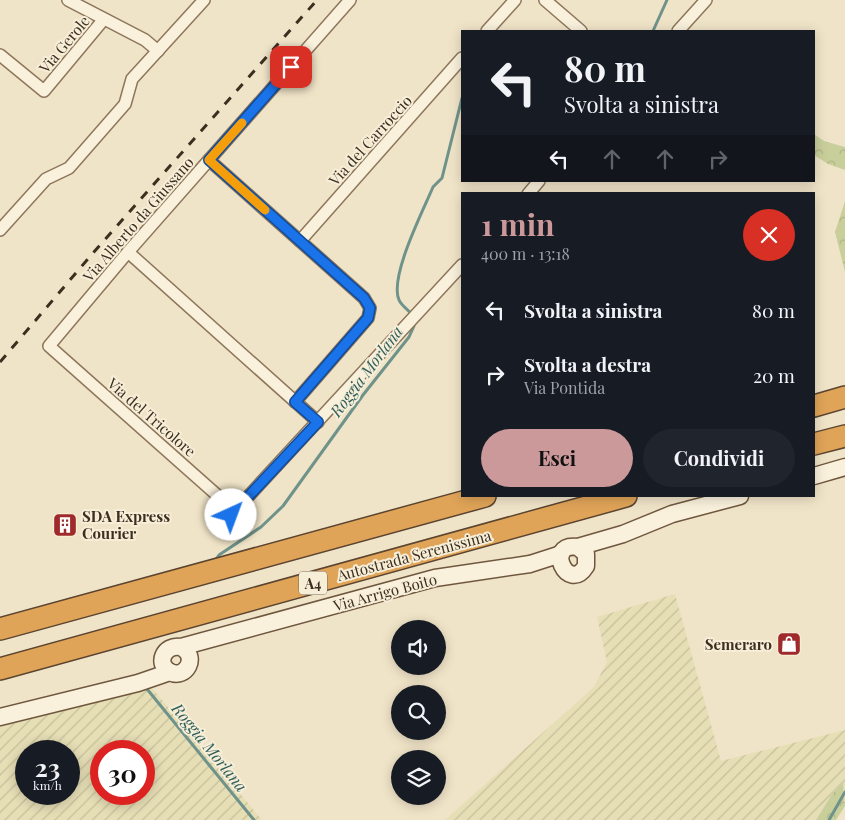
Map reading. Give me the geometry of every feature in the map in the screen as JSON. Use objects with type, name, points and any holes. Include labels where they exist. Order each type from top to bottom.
[{"type":"highway","points":[[815,406],[845,398]]},
{"type":"highway","points":[[815,444],[845,436]]},
{"type":"highway","points":[[0,629],[481,497]]},
{"type":"highway","name":"Autostrada Serenissima","points":[[0,669],[622,497]]},
{"type":"street","name":"Via Gerole","points":[[68,0],[145,40],[158,51]]},
{"type":"street","points":[[0,230],[46,178],[68,168],[87,147],[125,104],[132,79],[204,0]]},
{"type":"street","name":"Via Alberto da Giussano","points":[[49,346],[128,252],[350,0]]},
{"type":"street","points":[[488,30],[515,0]]},
{"type":"street","points":[[545,0],[580,30]]},
{"type":"street","points":[[679,30],[706,0]]},
{"type":"street","name":"Via Gerole","points":[[0,55],[44,91],[104,19]]},
{"type":"street","name":"Via del Carroccio","points":[[300,241],[461,59]]},
{"type":"street","points":[[209,160],[364,298],[370,308],[368,318],[295,402]]},
{"type":"street","points":[[530,192],[539,182]]},
{"type":"street","points":[[128,252],[318,422],[461,266]]},
{"type":"street","name":"Via del Tricolore","points":[[49,346],[233,513],[318,422]]},
{"type":"street","points":[[815,476],[845,467]]},
{"type":"street","name":"Via Arrigo Boito","points":[[562,561],[570,547],[578,547],[623,534],[672,514],[736,497]]},
{"type":"street","name":"Via Arrigo Boito","points":[[562,561],[568,573],[577,574],[584,569],[588,562],[623,534]]},
{"type":"street","points":[[578,547],[586,554],[588,562]]},
{"type":"street","name":"Via Arrigo Boito","points":[[167,666],[169,649],[172,647],[185,653],[243,630],[435,578],[562,561]]},
{"type":"street","name":"Via Arrigo Boito","points":[[167,666],[175,674],[184,671],[187,668],[185,653]]},
{"type":"street","name":"Via Arrigo Boito","points":[[0,717],[110,689],[167,666]]},
{"type":"shaded area","points":[[675,594],[721,761],[845,730],[845,802],[843,784],[832,794],[816,820],[445,820],[594,687],[607,662],[597,617]]},
{"type":"shaded area","points":[[152,688],[262,820],[0,820],[0,727]]},
{"type":"green space","points":[[815,135],[824,141],[845,147],[845,170],[828,164],[815,156]]},
{"type":"green space","points":[[845,201],[845,272],[835,232]]},
{"type":"green space","points":[[843,783],[845,806],[836,820],[816,820],[832,794]]},
{"type":"waterway","name":"Roggia Morlana","points":[[653,30],[667,0]]},
{"type":"waterway","name":"Roggia Morlana","points":[[412,314],[399,300],[397,290],[399,276],[408,244],[422,212],[433,187],[442,178],[461,102]]},
{"type":"waterway","name":"Roggia Morlana","points":[[214,562],[219,555],[261,527],[283,506],[363,395],[409,337],[414,322]]},
{"type":"waterway","name":"Roggia Morlana","points":[[147,689],[254,820]]},
{"type":"waterway","points":[[829,820],[845,792]]},
{"type":"railway","points":[[0,362],[93,253],[317,0]]},
{"type":"slow traffic","points":[[242,123],[209,160],[265,210]]},
{"type":"place","name":"SDA Express Courier","points":[[65,525]]},
{"type":"place","name":"Semeraro","points":[[789,644]]},
{"type":"route","points":[[231,515],[318,422],[295,402],[368,318],[370,308],[364,298],[209,160],[291,67]]}]
